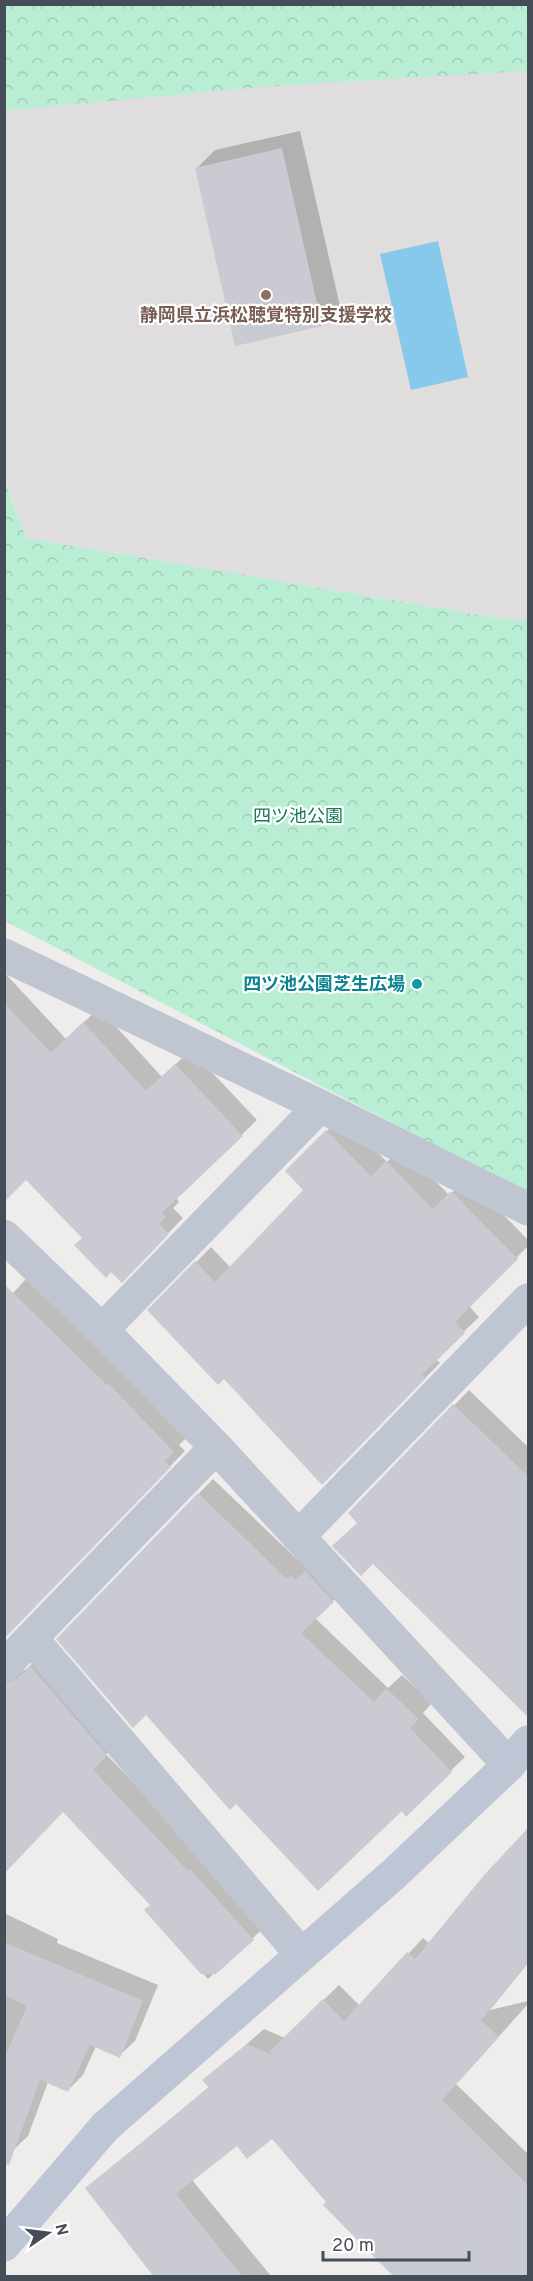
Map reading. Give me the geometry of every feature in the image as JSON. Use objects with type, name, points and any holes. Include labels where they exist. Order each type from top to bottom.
[{"type":"street","points":[[4,955],[320,1106],[528,1209]]},
{"type":"street","points":[[102,1330],[320,1106]]},
{"type":"street","points":[[4,2245],[105,2127],[300,1953],[395,1873],[519,1754],[298,1536],[216,1447],[102,1330],[9,1250]]},
{"type":"street","points":[[298,1536],[528,1300]]},
{"type":"street","points":[[4,1666],[216,1447]]},
{"type":"street","points":[[32,1639],[300,1953]]},
{"type":"shaded area","name":"静岡県立浜松聴覚特別支援学校","points":[[528,69],[528,620],[516,621],[26,538],[5,478],[5,111],[273,85]]},
{"type":"green space","points":[[5,4],[528,5],[528,71],[273,86],[5,111]]},
{"type":"green space","name":"四ツ池公園","points":[[4,478],[26,538],[516,621],[528,620],[528,1194],[5,921]]},
{"type":"water","points":[[438,241],[468,377],[411,390],[380,254]]},
{"type":"building","points":[[282,148],[322,326],[235,346],[195,168]]},
{"type":"building","points":[[4,1003],[51,1053],[83,1022],[146,1091],[175,1064],[243,1136],[162,1213],[166,1217],[159,1224],[169,1234],[122,1283],[111,1272],[106,1278],[74,1245],[82,1238],[26,1180],[4,1202]]},
{"type":"building","points":[[326,1130],[371,1176],[386,1161],[433,1209],[450,1192],[453,1193],[518,1259],[455,1322],[465,1333],[422,1375],[426,1378],[322,1485],[224,1379],[218,1385],[147,1310],[195,1261],[215,1282],[303,1190],[285,1171]]},
{"type":"building","points":[[4,1284],[107,1385],[108,1383],[174,1452],[165,1461],[171,1467],[4,1639]]},
{"type":"building","points":[[453,1404],[528,1476],[528,1717],[373,1564],[361,1576],[332,1546],[357,1523],[348,1513]]},
{"type":"building","points":[[198,1493],[287,1579],[291,1575],[295,1580],[305,1571],[334,1602],[301,1633],[374,1702],[386,1688],[419,1719],[410,1728],[452,1772],[406,1817],[402,1811],[318,1891],[236,1804],[230,1810],[146,1715],[133,1728],[56,1639]]},
{"type":"building","points":[[30,1666],[107,1755],[93,1770],[188,1871],[190,1869],[254,1940],[216,1974],[201,1974],[144,1910],[150,1905],[63,1812],[4,1874],[4,1684],[17,1679]]},
{"type":"building","points":[[528,1828],[528,1962],[481,2020],[499,2037],[442,2100],[528,2185],[528,2277],[394,2277],[323,2205],[326,2202],[272,2139],[247,2159],[237,2146],[176,2194],[243,2277],[154,2277],[85,2188],[209,2088],[202,2080],[247,2044],[273,2055],[270,2051],[323,1999],[344,2021],[407,1952],[415,1959],[485,1874]]},
{"type":"building","points":[[4,1942],[143,2001],[120,2058],[90,2045],[68,2092],[40,2080],[9,2165],[4,2164],[4,2059],[27,2006],[4,1995]]},
{"type":"place","name":"静岡県立浜松聴覚特別支援学校","points":[[266,295]]},
{"type":"place","name":"四ツ池公園芝生広場","points":[[417,984]]}]
